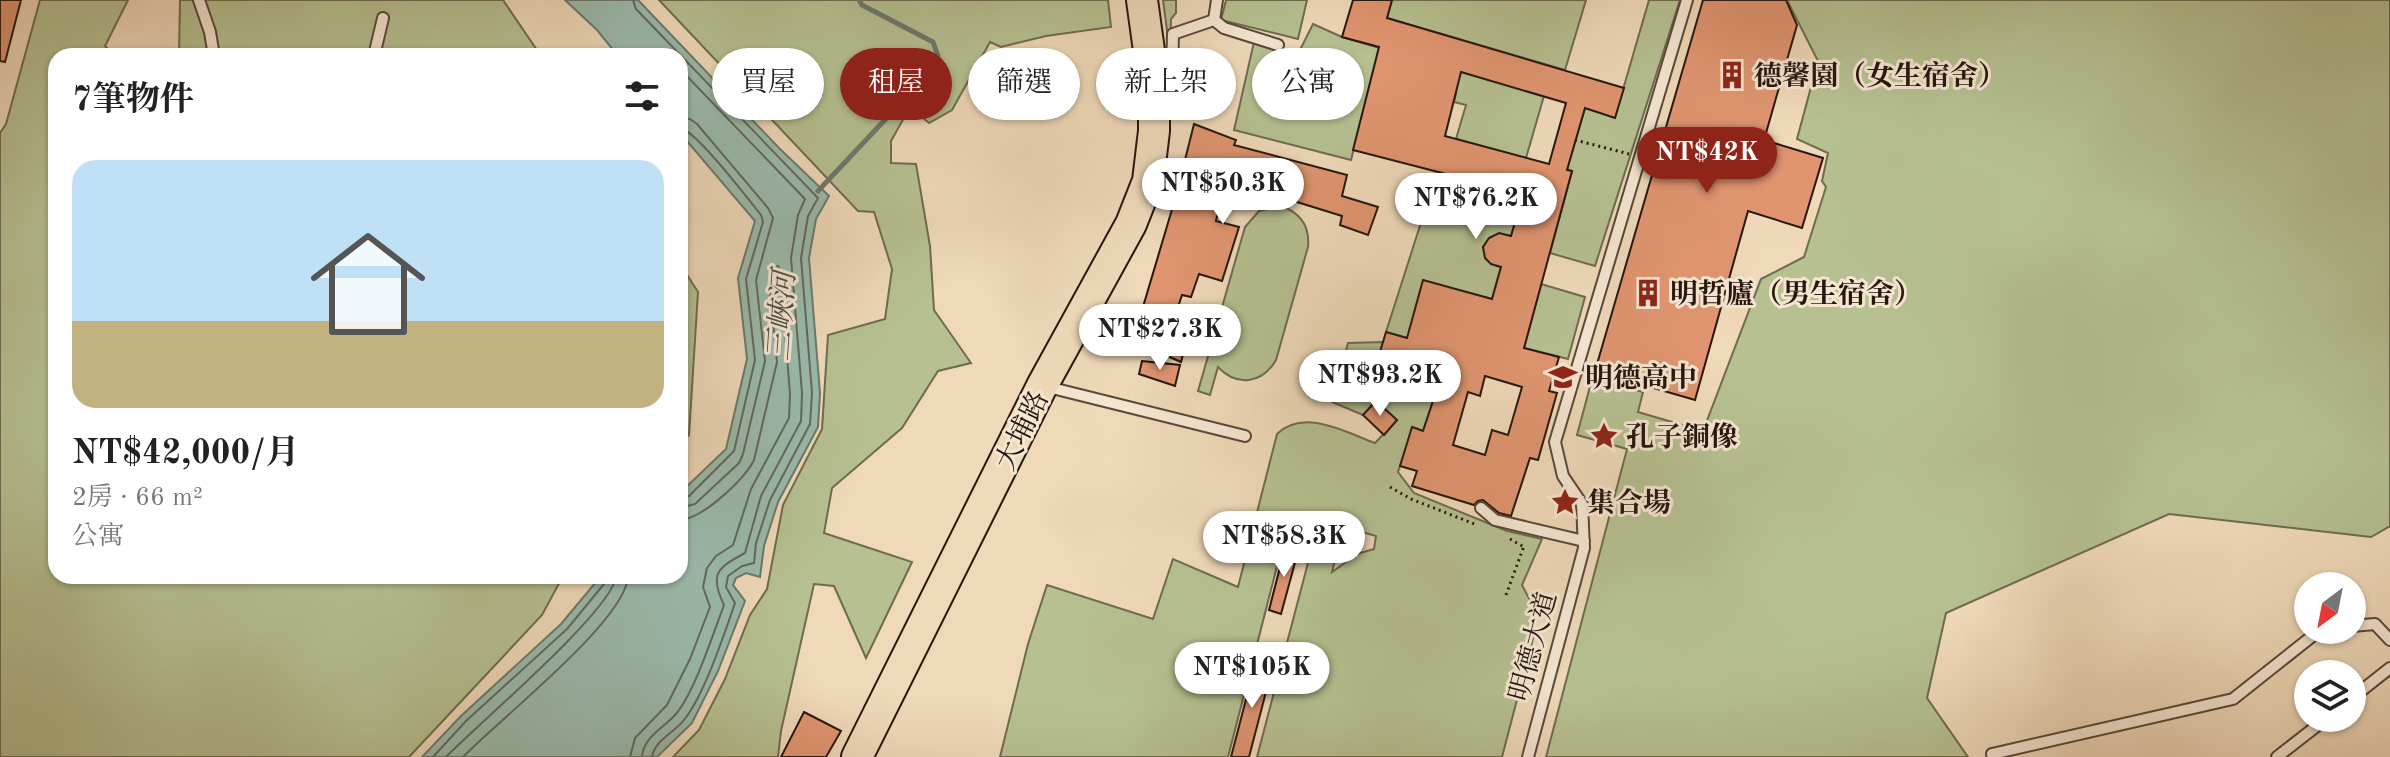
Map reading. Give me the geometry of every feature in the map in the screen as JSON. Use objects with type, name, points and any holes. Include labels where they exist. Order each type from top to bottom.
[{"type":"main road","name":"大埔路","points":[[1142,0],[1149,48]]},
{"type":"main road","name":"大埔路","points":[[857,757],[1042,386],[1131,224],[1148,181],[1154,120]]},
{"type":"lane","points":[[199,0],[213,48]]},
{"type":"lane","points":[[1214,20],[1217,0]]},
{"type":"lane","points":[[1481,508],[1495,520],[1584,545],[1582,504],[1563,476],[1555,442],[1687,0]]},
{"type":"lane","points":[[376,48],[383,18]]},
{"type":"lane","points":[[1173,48],[1173,34],[1214,20]]},
{"type":"lane","points":[[1214,20],[1224,28],[1278,45]]},
{"type":"lane","points":[[1591,280],[1603,283]]},
{"type":"lane","points":[[1042,386],[1245,436]]},
{"type":"lane","name":"明德大道","points":[[1528,757],[1584,545]]},
{"type":"lane","points":[[2366,625],[2375,624],[2390,640]]},
{"type":"lane","points":[[1993,757],[1992,754],[2233,699],[2302,644]]},
{"type":"lane","points":[[2366,687],[2390,668]]},
{"type":"lane","points":[[2277,757],[2309,732]]},
{"type":"path","points":[[1575,140],[1640,157]]},
{"type":"path","points":[[1390,487],[1411,499],[1477,525]]},
{"type":"path","points":[[1503,535],[1524,547],[1506,595]]},
{"type":"green space","points":[[40,0],[128,0],[105,46],[107,48],[48,48],[48,584],[559,584],[542,615],[409,757],[0,757],[0,133],[6,124]]},
{"type":"green space","points":[[180,0],[503,0],[536,48],[179,48]]},
{"type":"green space","points":[[659,0],[1108,0],[1111,27],[1046,36],[1001,47],[990,42],[987,48],[968,48],[968,81],[952,110],[952,48],[840,48],[840,120],[903,120],[891,141],[891,163],[916,164],[930,246],[934,310],[971,363],[938,371],[902,428],[832,488],[824,533],[912,562],[866,658],[834,586],[814,584],[778,757],[673,757],[699,730],[725,679],[750,615],[767,589],[783,505],[822,429],[828,335],[885,319],[892,269],[874,212],[858,211],[772,120],[824,120],[824,48],[712,48],[712,56]]},
{"type":"green space","points":[[1163,0],[1176,0],[1176,13],[1171,19],[1169,48]]},
{"type":"green space","points":[[1226,0],[1307,0],[1298,39],[1221,20]]},
{"type":"green space","points":[[1392,0],[1586,0],[1565,70],[1387,18]]},
{"type":"green space","points":[[1649,0],[1680,0],[1595,266],[1550,253],[1572,171],[1567,169],[1585,108],[1615,117]]},
{"type":"green space","points":[[1787,0],[2390,0],[2390,526],[2371,537],[2169,514],[1946,613],[1927,698],[1968,757],[1546,757],[1627,449],[1577,435],[1592,379],[1643,392],[1638,412],[1703,431],[1761,279],[1804,257],[1826,187],[1822,181],[1828,153],[1797,139],[1818,61]]},
{"type":"green space","points":[[1313,24],[1342,37],[1544,96],[1526,158],[1456,139],[1466,105],[1454,102],[1456,93],[1374,71],[1364,110],[1364,48],[1301,48]]},
{"type":"green space","points":[[1254,42],[1270,48],[1253,48]]},
{"type":"green space","points":[[1252,51],[1252,120],[1361,120],[1351,160],[1234,130]]},
{"type":"green space","points":[[1434,182],[1520,205],[1511,236],[1495,236],[1483,247],[1488,260],[1501,267],[1492,299],[1423,281],[1413,317],[1470,356],[1386,332]]},
{"type":"green space","points":[[1281,206],[1303,221],[1308,247],[1276,360],[1264,374],[1249,380],[1233,378],[1218,367],[1210,395],[1198,391],[1245,227],[1259,211]]},
{"type":"green space","points":[[688,276],[698,292],[688,436]]},
{"type":"green space","points":[[1541,284],[1585,297],[1568,359],[1524,348]]},
{"type":"green space","points":[[1383,342],[1377,365],[1402,373],[1400,380],[1436,392],[1423,431],[1413,427],[1398,472],[1414,493],[1507,531],[1542,539],[1522,585],[1533,606],[1535,631],[1502,757],[1257,757],[1319,521],[1291,512],[1228,757],[1000,757],[1028,644],[1047,585],[1153,619],[1173,559],[1238,587],[1277,434],[1288,426],[1312,423],[1338,428],[1375,443],[1397,420],[1376,401],[1363,415],[1332,402],[1348,343]],"holes":[[[1344,527],[1376,536],[1374,549],[1357,554],[1332,572]]]},
{"type":"water","points":[[565,0],[638,0],[684,48],[612,48]]},
{"type":"water","name":"三峽河","points":[[688,52],[712,78],[712,120],[752,120],[829,196],[816,219],[809,258],[820,393],[818,427],[778,502],[764,546],[760,577],[746,573],[736,578],[733,585],[745,601],[718,671],[692,723],[657,757],[422,757],[461,716],[561,624],[594,584],[688,584],[688,485],[726,449],[747,359],[738,278],[755,221],[688,142]]},
{"type":"building","points":[[0,0],[21,0],[5,62],[0,61]]},
{"type":"building","points":[[1353,0],[1392,0],[1387,18],[1624,88],[1615,118],[1585,108],[1567,170],[1572,171],[1524,348],[1559,357],[1549,391],[1557,393],[1538,460],[1530,458],[1511,516],[1499,513],[1483,500],[1474,505],[1412,486],[1417,471],[1400,466],[1412,427],[1423,431],[1436,392],[1400,380],[1402,373],[1376,365],[1386,332],[1407,338],[1423,280],[1492,299],[1501,267],[1485,258],[1483,247],[1489,238],[1499,233],[1511,236],[1520,205],[1443,184],[1446,174],[1353,150],[1361,120],[1364,120],[1364,106],[1379,47],[1342,37]],"holes":[[[1461,72],[1566,103],[1549,164],[1445,136]],[[1485,376],[1522,387],[1508,435],[1492,430],[1485,455],[1453,445],[1468,392],[1480,396]]]},
{"type":"building","points":[[1703,0],[1786,0],[1797,25],[1764,140],[1823,158],[1802,228],[1748,211],[1695,400],[1595,371]]},
{"type":"building","points":[[1194,124],[1236,140],[1234,145],[1347,175],[1342,196],[1378,207],[1368,235],[1340,225],[1342,216],[1226,180],[1216,221],[1239,227],[1222,281],[1199,274],[1191,297],[1182,295],[1170,331],[1188,336],[1181,362],[1096,325],[1101,316],[1137,327]]},
{"type":"building","points":[[1142,361],[1180,365],[1175,386],[1139,374]]},
{"type":"building","points":[[1376,401],[1397,420],[1384,435],[1363,415]]},
{"type":"building","points":[[1286,544],[1299,548],[1281,614],[1269,610]]},
{"type":"building","points":[[1256,661],[1273,665],[1249,757],[1231,757]]},
{"type":"building","points":[[804,712],[841,731],[826,757],[781,757]]},
{"type":"waterway","points":[[818,191],[928,74],[938,56],[933,42],[862,5],[859,0]]},
{"type":"place","name":"德馨園（女生宿舍）","points":[[1732,75]]},
{"type":"place","name":"明哲廬（男生宿舍）","points":[[1648,293]]},
{"type":"place","name":"明德高中","points":[[1563,377]]},
{"type":"place","name":"孔子銅像","points":[[1604,436]]},
{"type":"place","name":"集合場","points":[[1565,502]]}]
